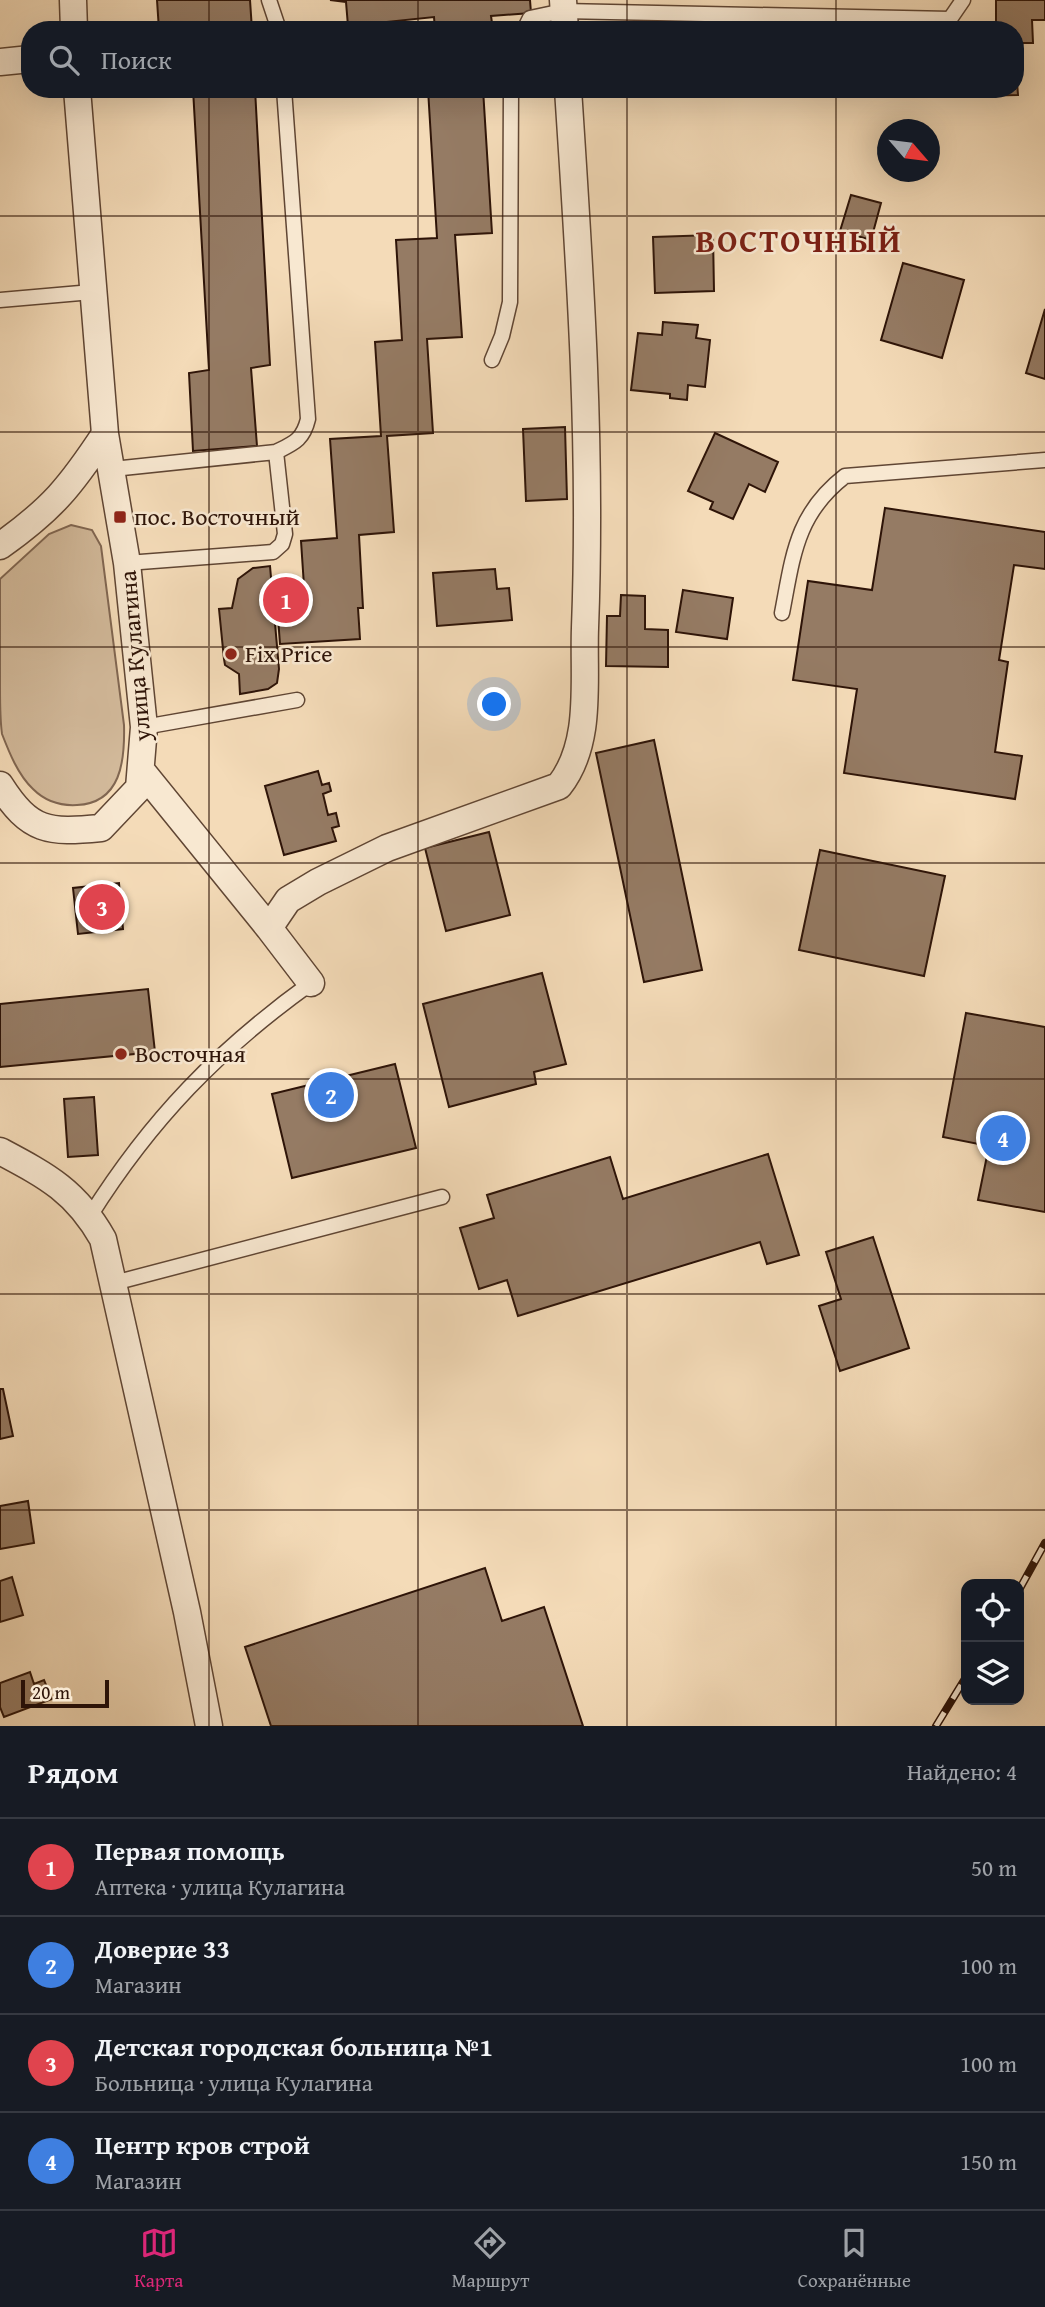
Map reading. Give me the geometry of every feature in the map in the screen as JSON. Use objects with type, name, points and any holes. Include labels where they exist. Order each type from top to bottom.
[{"type":"street","points":[[73,0],[74,21]]},
{"type":"street","points":[[0,62],[21,59]]},
{"type":"street","name":"улица Кулагина","points":[[3,797],[38,827],[70,831],[101,828],[139,788],[141,770],[145,727],[127,563],[105,434],[78,98]]},
{"type":"street","points":[[269,929],[288,900],[318,882],[387,848],[559,786],[574,768],[584,712],[589,429],[569,98]]},
{"type":"street","points":[[0,546],[40,518],[71,485],[105,434]]},
{"type":"street","points":[[141,770],[311,983]]},
{"type":"street","points":[[0,1151],[55,1181],[90,1216],[103,1239],[184,1598],[209,1726]]},
{"type":"lane","points":[[269,0],[276,21]]},
{"type":"lane","points":[[528,21],[530,18],[564,14],[950,19],[963,0]]},
{"type":"lane","points":[[113,469],[276,452],[299,441],[308,419],[285,98]]},
{"type":"lane","points":[[492,360],[502,336],[510,302],[511,98]]},
{"type":"lane","points":[[0,300],[92,292]]},
{"type":"lane","points":[[127,563],[273,552],[282,544],[285,534],[276,452]]},
{"type":"lane","points":[[782,613],[796,541],[822,495],[845,477],[993,467],[1045,460]]},
{"type":"lane","points":[[145,727],[297,700]]},
{"type":"lane","points":[[90,1216],[121,1167],[181,1093],[257,1022],[311,983]]},
{"type":"lane","points":[[114,1283],[442,1197]]},
{"type":"shaded area","points":[[71,525],[92,530],[101,546],[124,725],[123,752],[117,778],[103,797],[77,805],[48,800],[33,789],[18,770],[2,734],[0,704],[0,579],[49,534]]},
{"type":"building","points":[[157,0],[250,0],[251,21],[158,21]]},
{"type":"building","points":[[330,0],[530,0],[531,13],[491,16],[492,21],[434,21],[434,17],[396,21],[348,21],[346,2]]},
{"type":"building","points":[[996,0],[1045,0],[1045,20],[1032,20],[1033,43],[1024,43],[1024,21],[996,21]]},
{"type":"building","points":[[194,98],[255,98],[270,365],[251,368],[257,446],[193,451],[189,373],[209,370]]},
{"type":"building","points":[[429,98],[484,98],[492,233],[455,235],[462,337],[427,339],[433,433],[387,436],[394,532],[359,535],[363,608],[358,608],[360,639],[280,644],[276,591],[304,586],[301,541],[337,538],[330,439],[381,436],[375,342],[402,340],[396,240],[437,238]]},
{"type":"building","points":[[851,195],[881,203],[871,240],[840,231]]},
{"type":"building","points":[[713,235],[714,291],[655,293],[653,237]]},
{"type":"building","points":[[903,263],[964,280],[942,358],[881,340]]},
{"type":"building","points":[[1045,309],[1045,379],[1026,373]]},
{"type":"building","points":[[663,322],[698,325],[696,338],[710,340],[705,387],[688,385],[687,400],[670,398],[670,394],[631,390],[638,333],[662,335]]},
{"type":"building","points":[[565,427],[567,499],[526,501],[523,429]]},
{"type":"building","points":[[715,433],[778,462],[765,492],[749,484],[733,519],[710,509],[713,502],[688,491]]},
{"type":"building","points":[[885,508],[1045,532],[1045,569],[1014,565],[999,660],[1008,662],[995,752],[1022,756],[1015,799],[844,773],[857,689],[793,680],[808,581],[872,590]]},
{"type":"building","points":[[270,566],[279,669],[277,683],[268,689],[240,694],[239,674],[225,665],[219,609],[232,608],[238,579],[253,568]]},
{"type":"building","points":[[495,569],[497,589],[509,588],[512,620],[437,626],[433,573]]},
{"type":"building","points":[[683,590],[733,598],[727,639],[676,632]]},
{"type":"building","points":[[621,595],[645,596],[645,629],[668,630],[668,667],[606,666],[607,616],[620,616]]},
{"type":"building","points":[[654,740],[702,970],[644,982],[596,753]]},
{"type":"building","points":[[318,771],[322,785],[329,783],[331,791],[323,794],[328,815],[336,813],[339,826],[332,828],[336,841],[284,855],[265,786]]},
{"type":"building","points":[[489,832],[510,915],[446,931],[425,848]]},
{"type":"building","points":[[820,850],[945,876],[924,976],[799,950]]},
{"type":"building","points":[[119,883],[123,929],[78,934],[73,888]]},
{"type":"building","points":[[542,973],[566,1064],[534,1072],[536,1084],[449,1107],[423,1004]]},
{"type":"building","points":[[148,989],[155,1052],[0,1067],[0,1004]]},
{"type":"building","points":[[966,1013],[1045,1027],[1045,1212],[978,1200],[989,1146],[943,1137]]},
{"type":"building","points":[[395,1064],[416,1148],[292,1178],[272,1094]]},
{"type":"building","points":[[94,1097],[98,1155],[68,1157],[64,1099]]},
{"type":"building","points":[[768,1154],[799,1255],[767,1264],[760,1242],[518,1316],[507,1280],[479,1289],[460,1228],[494,1218],[487,1195],[610,1157],[623,1199]]},
{"type":"building","points":[[873,1237],[909,1348],[840,1371],[819,1306],[841,1299],[826,1252]]},
{"type":"building","points":[[0,1389],[3,1389],[13,1436],[0,1439]]},
{"type":"building","points":[[28,1501],[34,1543],[0,1549],[0,1506]]},
{"type":"building","points":[[485,1568],[502,1621],[544,1607],[583,1726],[271,1726],[245,1647]]},
{"type":"building","points":[[12,1577],[23,1615],[0,1622],[0,1581]]},
{"type":"building","points":[[30,1672],[34,1684],[44,1680],[52,1699],[4,1717],[0,1707],[0,1683]]},
{"type":"railway","points":[[1024,1581],[1045,1543]]},
{"type":"railway","points":[[936,1726],[961,1685]]},
{"type":"place","name":"пос. Восточный","points":[[120,517]]},
{"type":"place","name":"Первая помощь","points":[[286,600]]},
{"type":"place","name":"Fix Price","points":[[231,654]]},
{"type":"place","name":"Детская городская больница №1","points":[[102,907]]},
{"type":"place","name":"Восточная","points":[[121,1054]]},
{"type":"place","name":"Доверие 33","points":[[331,1095]]},
{"type":"place","name":"Центр кров строй","points":[[1003,1138]]},
{"type":"district","name":"ВОСТОЧНЫЙ","points":[[799,241]]}]
